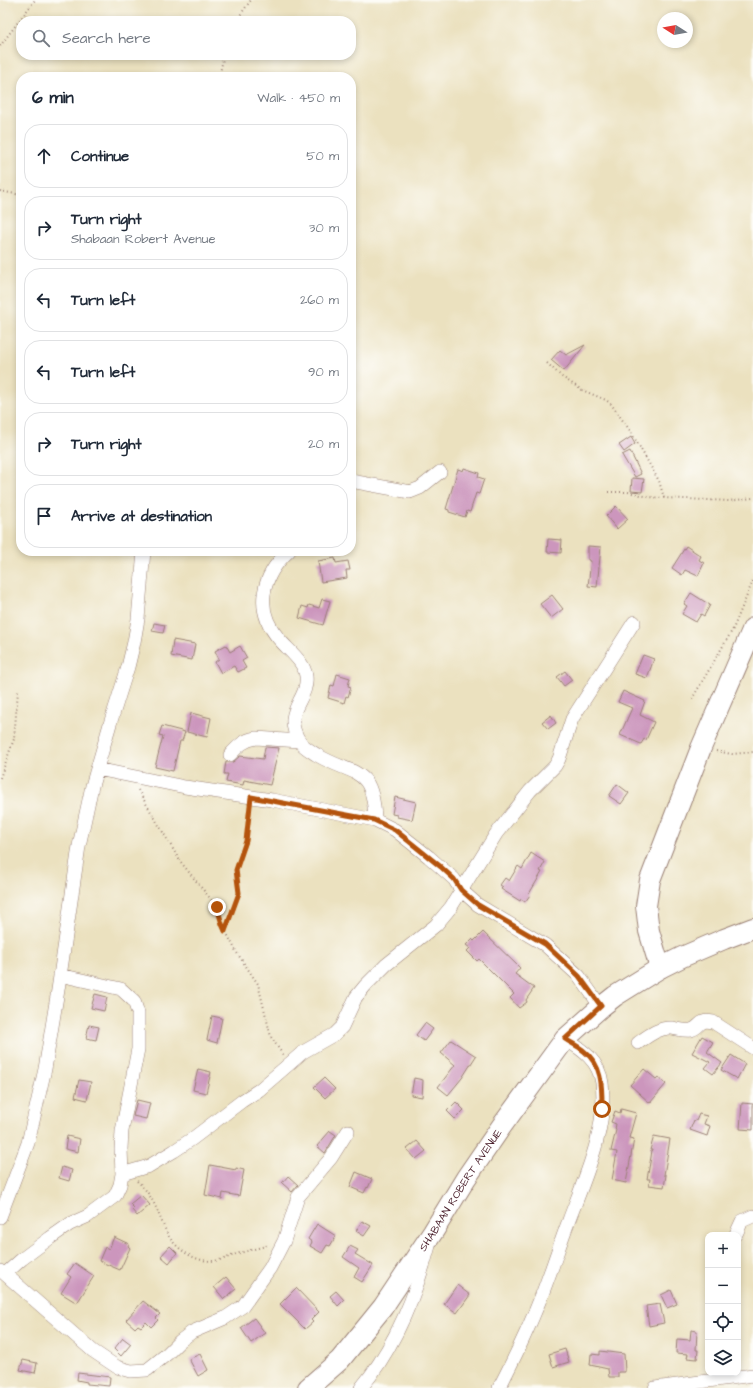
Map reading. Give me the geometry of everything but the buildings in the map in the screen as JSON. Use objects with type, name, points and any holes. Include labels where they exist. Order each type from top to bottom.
[{"type":"main road","points":[[660,968],[649,931],[646,906],[650,880],[701,748],[753,628]]},
{"type":"main road","name":"SHABAAN ROBERT AVENUE","points":[[308,1388],[340,1360],[383,1307],[501,1126],[565,1039],[608,1001],[660,968],[710,944],[753,928]]},
{"type":"street","points":[[356,482],[410,492],[420,488],[440,472]]},
{"type":"street","points":[[0,1217],[28,1143],[45,1069],[79,846],[97,769],[128,667],[138,619],[144,556]]},
{"type":"street","points":[[283,556],[268,579],[264,599],[265,616],[271,629],[300,663],[306,674],[304,689],[294,711],[293,721],[296,731],[300,742],[307,749],[356,772],[364,779],[369,785],[374,802],[374,820]]},
{"type":"street","points":[[125,1173],[158,1162],[259,1090],[303,1052],[335,1034],[342,1027],[356,997],[365,986],[386,965],[436,925],[451,907],[496,834],[530,791],[555,766],[572,719],[634,622]]},
{"type":"street","points":[[230,755],[240,744],[249,739],[256,738],[300,742]]},
{"type":"street","points":[[97,769],[185,787],[251,797],[374,820],[395,830],[429,857],[454,879],[461,890],[478,905],[545,944],[608,1001]]},
{"type":"street","points":[[60,975],[121,988],[134,1001],[138,1012],[138,1050],[122,1131],[120,1149],[125,1173],[115,1196],[88,1216],[70,1224],[3,1273],[93,1350],[117,1367],[131,1370],[147,1370],[192,1332],[225,1318],[243,1306],[270,1268],[284,1241],[298,1197],[331,1158],[348,1131]]},
{"type":"street","points":[[638,1043],[651,1034],[662,1029],[670,1028],[690,1030],[704,1021],[707,1021],[713,1022],[753,1048]]},
{"type":"street","points":[[499,1388],[515,1358],[541,1298],[595,1149],[602,1109],[602,1083],[597,1066],[585,1052],[565,1039]]},
{"type":"street","points":[[737,1232],[742,1221],[753,1216]]},
{"type":"street","points":[[361,1388],[388,1350],[408,1309],[421,1276],[433,1232]]},
{"type":"street","points":[[662,1388],[718,1378],[753,1375]]},
{"type":"path","points":[[23,16],[35,0]]},
{"type":"path","points":[[240,16],[251,0]]},
{"type":"path","points":[[0,46],[16,25]]},
{"type":"path","points":[[220,72],[223,60]]},
{"type":"path","points":[[0,191],[16,194]]},
{"type":"path","points":[[547,363],[562,377],[582,390],[606,400],[611,404],[631,432],[659,481],[664,498]]},
{"type":"path","points":[[608,492],[628,492],[649,497],[729,501],[753,498]]},
{"type":"path","points":[[692,699],[733,630],[753,581]]},
{"type":"path","points":[[0,778],[14,739],[18,691]]},
{"type":"path","points":[[701,748],[732,754],[753,752]]},
{"type":"path","points":[[131,777],[180,861],[217,907],[225,931],[237,953],[258,984],[271,1037],[282,1054],[291,1062]]},
{"type":"path","points":[[225,931],[239,893],[236,870],[246,841],[251,797]]},
{"type":"path","points":[[125,1173],[146,1188],[172,1242],[180,1250],[194,1257],[206,1261],[218,1260],[284,1241]]},
{"type":"route","points":[[217,907],[225,931],[239,893],[236,870],[246,841],[251,797],[374,820],[395,830],[441,867],[454,879],[461,890],[478,905],[545,944],[579,976],[601,1006],[565,1039],[585,1052],[597,1066],[602,1083],[602,1109]]}]
